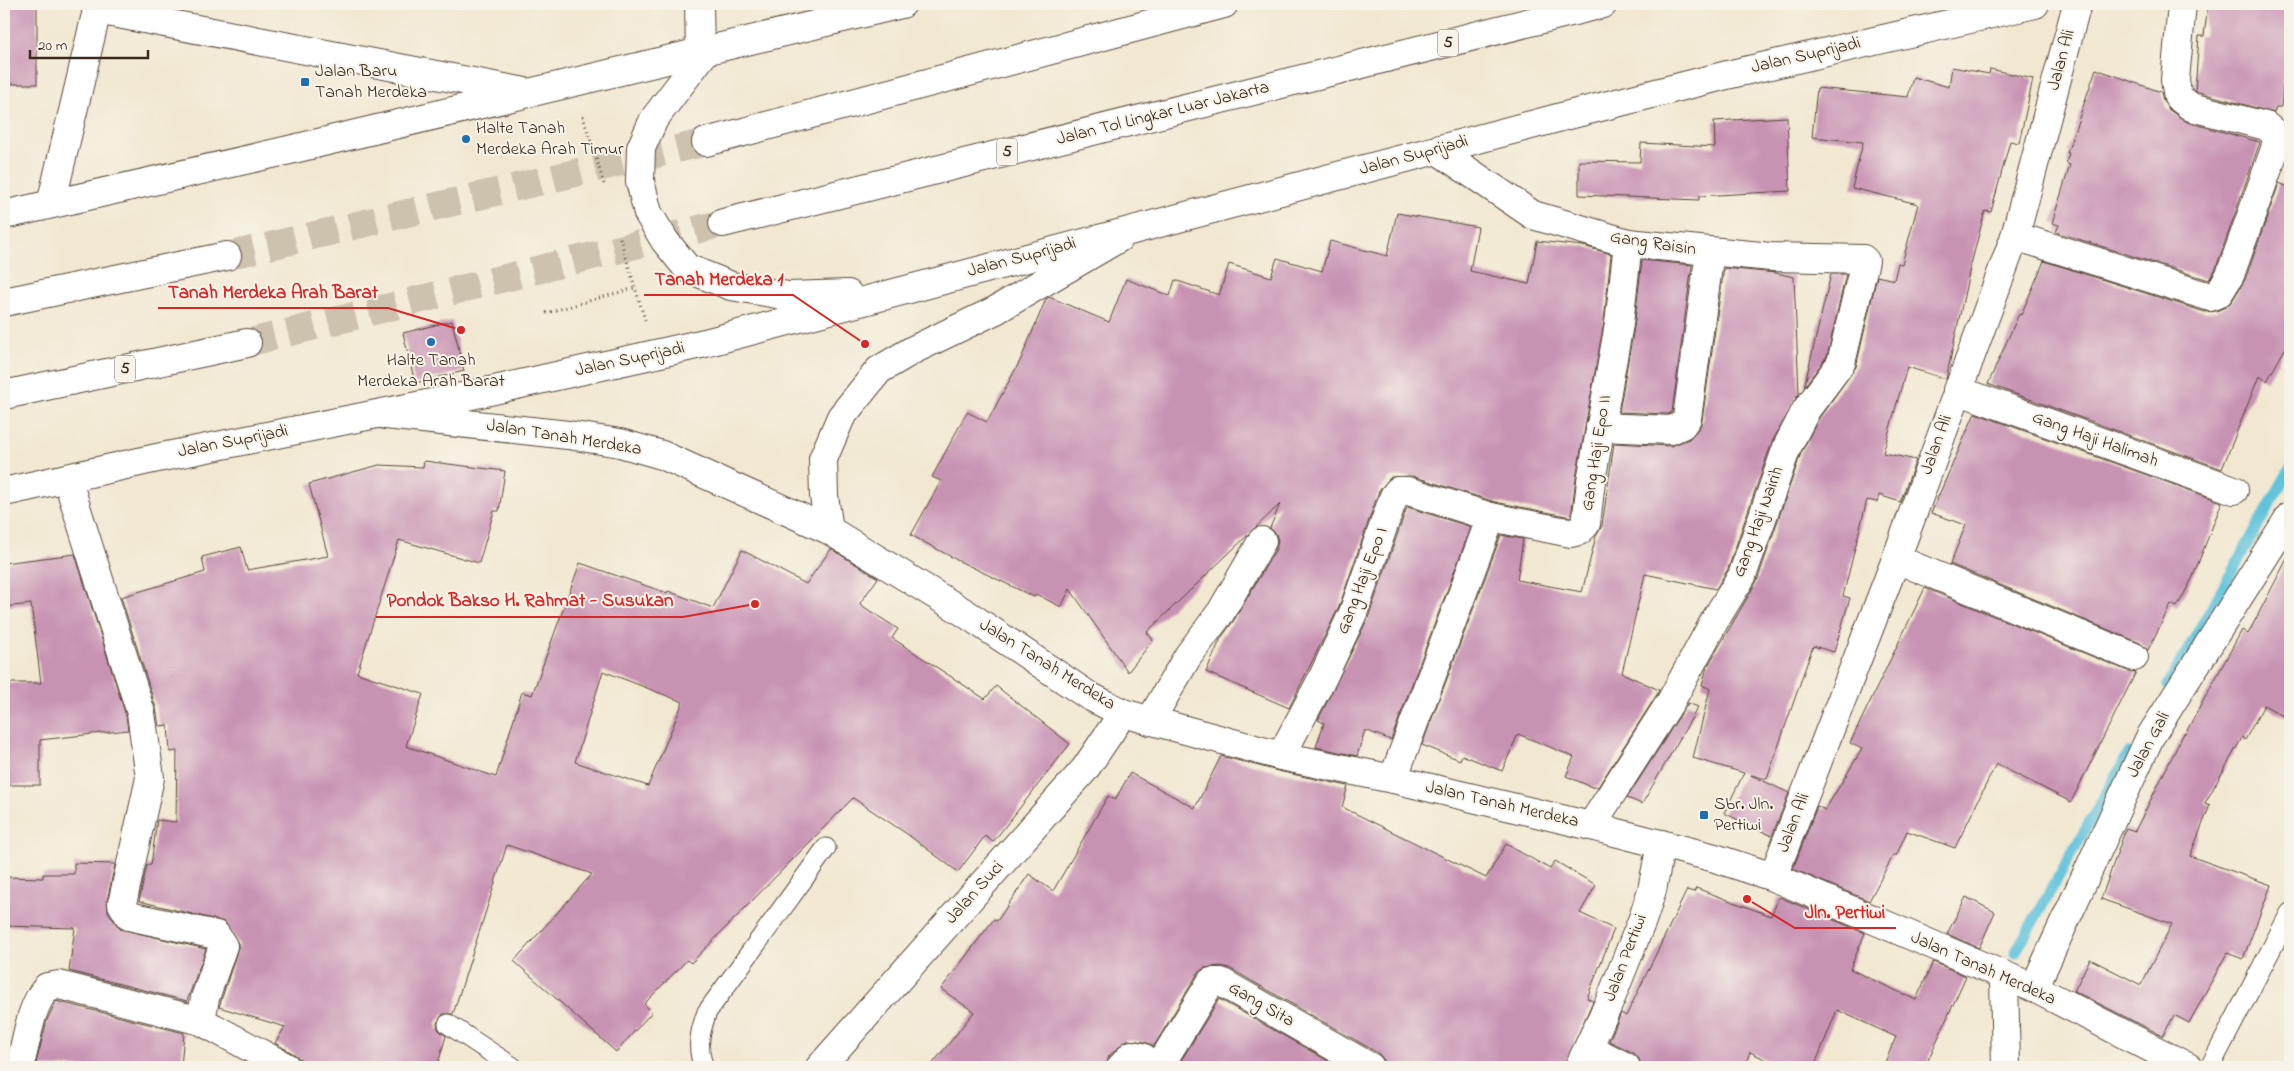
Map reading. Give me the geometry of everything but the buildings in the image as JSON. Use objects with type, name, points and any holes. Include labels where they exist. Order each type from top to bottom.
[{"type":"main road","points":[[699,4],[702,52],[654,119],[641,148],[640,181],[648,214],[665,241],[687,268],[731,286],[788,296],[894,292]]},
{"type":"main road","points":[[4,215],[902,4]]},
{"type":"main road","points":[[706,142],[1224,4]]},
{"type":"main road","name":"Jalan Tol Lingkar Luar Jakarta","points":[[723,223],[1603,4]]},
{"type":"main road","name":"Jalan Suprijadi","points":[[4,492],[467,396],[705,343],[1135,228],[1718,78],[2035,4]]},
{"type":"main road","name":"Jalan Ali","points":[[1773,878],[1896,560],[2015,236],[2077,4]]},
{"type":"main road","points":[[2015,236],[2210,296],[2219,293],[2230,275],[2275,148],[2276,135],[2266,126],[2192,107],[2178,97],[2175,80],[2182,4]]},
{"type":"main road","points":[[52,204],[96,7],[525,92]]},
{"type":"main road","name":"Gang Raisin","points":[[1437,150],[1533,215],[1628,243],[1771,257],[1863,259]]},
{"type":"main road","points":[[829,530],[824,496],[823,459],[841,417],[879,370],[913,350],[996,310],[1135,228]]},
{"type":"main road","name":"Gang Haji Epo II","points":[[1491,517],[1571,534],[1583,528],[1586,524],[1600,427],[1619,324],[1628,243]]},
{"type":"main road","points":[[1600,427],[1671,430],[1682,425],[1688,418],[1710,252]]},
{"type":"main road","points":[[4,302],[228,256]]},
{"type":"main road","name":"Gang Haji Nairih","points":[[1591,826],[1671,701],[1715,620],[1742,576],[1787,447],[1806,410],[1841,363],[1866,265],[1863,259]]},
{"type":"main road","name":"5","points":[[4,395],[247,343]]},
{"type":"main road","name":"Gang Haji Halimah","points":[[1957,390],[2234,490]]},
{"type":"main road","name":"Jalan Tanah Merdeka","points":[[374,414],[500,426],[620,443],[662,455],[829,530],[965,613],[1089,696],[1123,713],[1281,756],[1591,826],[1715,858],[1773,878],[2004,978],[2034,988],[2188,1067]]},
{"type":"main road","points":[[67,478],[141,713],[150,778],[122,904],[129,916],[216,935],[223,946],[205,998],[202,1021]]},
{"type":"main road","name":"Gang Haji Epo I","points":[[1281,756],[1322,679],[1353,613],[1394,496],[1398,491],[1408,491],[1491,517]]},
{"type":"main road","name":"Jalan Gali","points":[[2034,988],[2150,737],[2290,516]]},
{"type":"main road","points":[[1393,780],[1491,517]]},
{"type":"main road","points":[[1150,721],[1188,656],[1221,612],[1262,541]]},
{"type":"main road","points":[[1896,560],[2134,658]]},
{"type":"main road","name":"Jalan Suci","points":[[820,1067],[1085,769],[1123,713]]},
{"type":"main road","name":"Jalan Pertiwi","points":[[1584,1058],[1643,918],[1652,890],[1661,844]]},
{"type":"main road","points":[[2004,978],[2006,1067]]},
{"type":"main road","name":"Gang Sita","points":[[1158,1067],[1211,982],[1215,981],[1220,982],[1370,1067]]},
{"type":"main road","points":[[19,1067],[24,1052],[26,1031],[40,994],[47,986],[59,985],[202,1021],[286,1067]]},
{"type":"main road","points":[[1121,1067],[1132,1055],[1142,1057],[1158,1067]]},
{"type":"main road","points":[[1584,1058],[1626,1067]]},
{"type":"lane","points":[[704,1067],[699,1047],[700,1031],[707,1012],[826,848]]},
{"type":"lane","points":[[2210,1067],[2290,913]]},
{"type":"lane","points":[[448,1024],[513,1067]]},
{"type":"path","points":[[546,313],[635,288]]},
{"type":"waterway","points":[[2168,685],[2290,469]]},
{"type":"waterway","points":[[2015,953],[2129,753]]},
{"type":"tunnel","points":[[227,256],[706,142]]},
{"type":"tunnel","points":[[247,343],[723,223]]},
{"type":"place","name":"Jalan Baru Tanah Merdeka","points":[[305,82]]},
{"type":"place","name":"Halte Tanah Merdeka Arah Timur","points":[[466,139]]},
{"type":"place","name":"Tanah Merdeka Arah Barat","points":[[461,330]]},
{"type":"place","name":"Halte Tanah Merdeka Arah Barat","points":[[431,342]]},
{"type":"place","name":"Tanah Merdeka 1","points":[[865,344]]},
{"type":"place","name":"Pondok Bakso H. Rahmat - Susukan","points":[[755,604]]},
{"type":"place","name":"Sbr. Jln. Pertiwi","points":[[1704,815]]},
{"type":"place","name":"Jln. Pertiwi","points":[[1747,899]]}]
